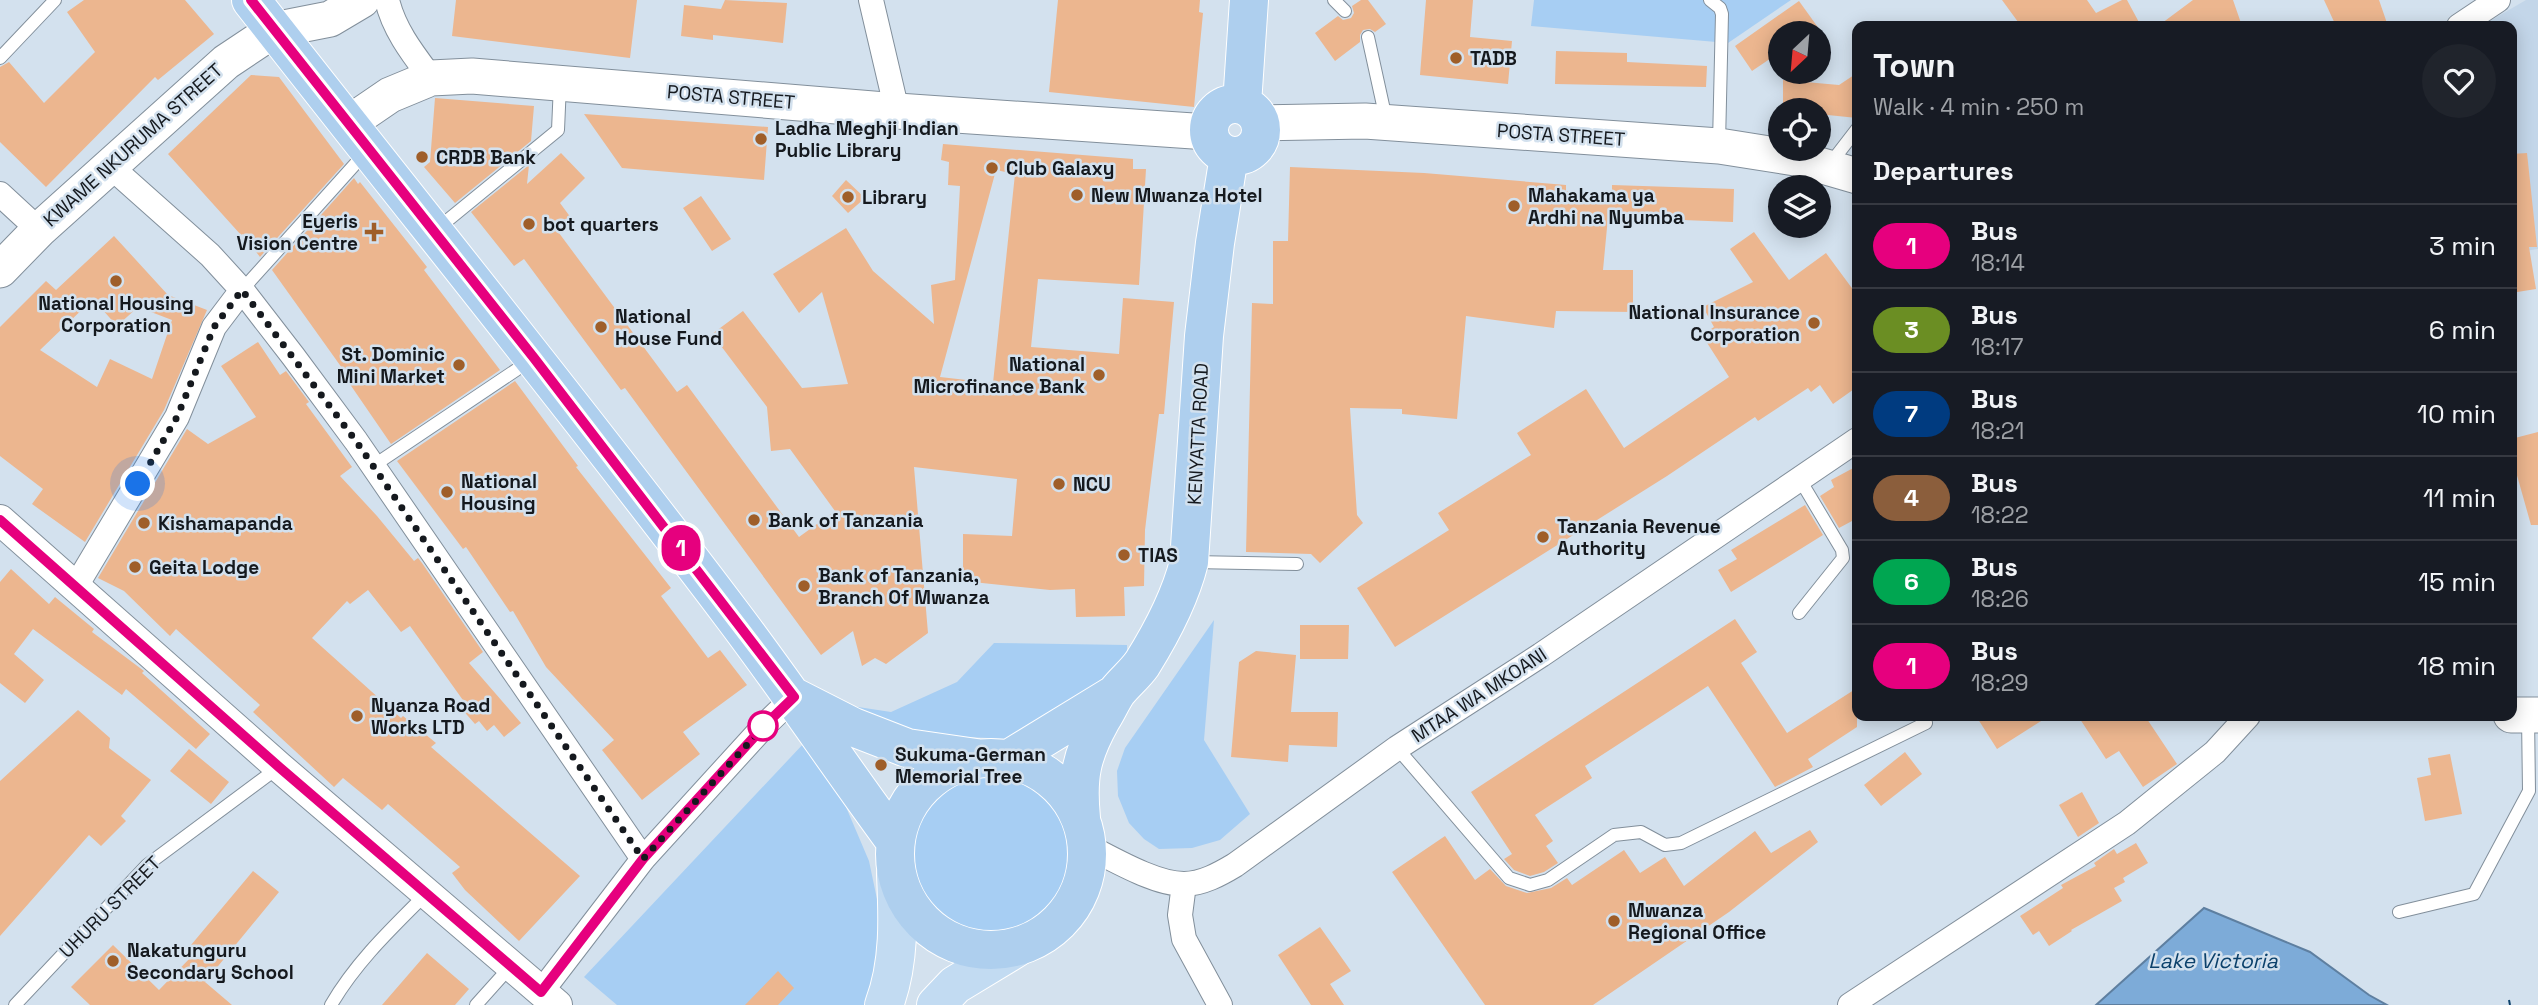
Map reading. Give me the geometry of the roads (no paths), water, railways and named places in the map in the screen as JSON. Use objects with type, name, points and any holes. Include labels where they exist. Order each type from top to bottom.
[{"type":"highway","points":[[251,0],[534,358],[794,697],[896,857],[916,915],[945,939],[982,951],[1016,948],[1046,934],[1070,910],[1085,880],[1084,832],[1066,794],[1041,771],[994,759],[907,748],[853,727],[794,697]]},
{"type":"highway","points":[[1219,144],[1211,118],[1216,111],[1224,105],[1251,113],[1250,0]]},
{"type":"highway","name":"KENYATTA ROAD","points":[[1084,832],[1078,791],[1080,770],[1088,744],[1116,693],[1140,667],[1161,632],[1184,583],[1189,562],[1204,336],[1215,243],[1219,144]]},
{"type":"highway","name":"KENYATTA ROAD","points":[[994,759],[1116,693]]},
{"type":"highway","points":[[896,857],[905,809],[925,783],[952,766],[994,759]]},
{"type":"main road","points":[[274,30],[330,19],[362,0]]},
{"type":"main road","name":"KWAME NKURUMA STREET","points":[[0,270],[39,230],[226,62],[274,30]]},
{"type":"main road","name":"POSTA STREET","points":[[359,136],[390,95],[431,78],[472,76],[897,111],[1219,144]]},
{"type":"main road","name":"POSTA STREET","points":[[1251,113],[1719,146],[1795,158],[1842,172]]},
{"type":"main road","points":[[884,1005],[890,991],[898,939],[896,857]]},
{"type":"main road","points":[[936,1005],[955,985],[1016,948]]},
{"type":"street","points":[[387,0],[390,14],[407,46],[431,78]]},
{"type":"street","points":[[871,0],[897,111]]},
{"type":"street","points":[[2466,21],[2498,0]]},
{"type":"street","points":[[110,166],[176,222],[242,290],[373,466],[643,859]]},
{"type":"street","points":[[0,194],[39,230]]},
{"type":"street","points":[[76,586],[177,417],[214,327],[242,290]]},
{"type":"street","name":"MTAA WA MKOANI","points":[[1184,884],[1212,878],[1235,866],[1397,748],[1541,655],[1852,443]]},
{"type":"street","points":[[0,520],[279,767],[549,998],[643,859],[758,732],[794,697]]},
{"type":"street","points":[[1850,1005],[2127,823],[2215,752],[2243,721]]},
{"type":"street","points":[[1084,832],[1162,880],[1184,884],[1180,915],[1184,939],[1220,1005]]},
{"type":"lane","points":[[0,58],[55,0]]},
{"type":"lane","points":[[1334,0],[1345,11]]},
{"type":"lane","points":[[1710,0],[1720,8],[1722,14],[1719,146]]},
{"type":"lane","points":[[1368,37],[1387,123]]},
{"type":"lane","points":[[435,231],[558,130],[560,84]]},
{"type":"lane","points":[[242,290],[359,136]]},
{"type":"lane","points":[[1842,172],[1852,143]]},
{"type":"lane","points":[[373,466],[534,358]]},
{"type":"lane","points":[[1799,478],[1842,550],[1843,558],[1799,613]]},
{"type":"lane","points":[[1189,562],[1297,564]]},
{"type":"lane","points":[[2399,912],[2474,894],[2529,791],[2526,715]]},
{"type":"lane","points":[[1397,748],[1509,878],[1530,885],[1548,880],[1614,835],[1641,832],[1665,845],[1681,843],[1926,723]]},
{"type":"lane","name":"UHURU STREET","points":[[15,1005],[147,865],[279,767]]},
{"type":"lane","points":[[331,1005],[346,979],[381,938],[427,894]]},
{"type":"lane","points":[[476,1005],[511,966]]},
{"type":"water","name":"Lake Victoria","points":[[2204,908],[2310,952],[2387,1005],[2096,1005]]},
{"type":"place","name":"TADB","points":[[1456,58]]},
{"type":"place","name":"Ladha Meghji Indian Public Library","points":[[761,139]]},
{"type":"place","name":"CRDB Bank","points":[[422,157]]},
{"type":"place","name":"Club Galaxy","points":[[992,168]]},
{"type":"place","name":"New Mwanza Hotel","points":[[1077,195]]},
{"type":"place","name":"Library","points":[[848,197]]},
{"type":"place","name":"Mahakama ya Ardhi na Nyumba","points":[[1514,206]]},
{"type":"place","name":"bot quarters","points":[[529,224]]},
{"type":"place","name":"Eyeris Vision Centre","points":[[374,232]]},
{"type":"place","name":"National Housing Corporation","points":[[116,281]]},
{"type":"place","name":"National Insurance Corporation","points":[[1814,323]]},
{"type":"place","name":"National House Fund","points":[[601,327]]},
{"type":"place","name":"St. Dominic Mini Market","points":[[459,365]]},
{"type":"place","name":"National Microfinance Bank","points":[[1099,375]]},
{"type":"place","name":"NCU","points":[[1059,484]]},
{"type":"place","name":"National Housing","points":[[447,492]]},
{"type":"place","name":"Bank of Tanzania","points":[[754,520]]},
{"type":"place","name":"Kishamapanda","points":[[144,523]]},
{"type":"place","name":"Tanzania Revenue Authority","points":[[1543,537]]},
{"type":"place","name":"TIAS","points":[[1124,555]]},
{"type":"place","name":"Geita Lodge","points":[[135,567]]},
{"type":"place","name":"Bank of Tanzania, Branch Of Mwanza","points":[[804,586]]},
{"type":"place","name":"Nyanza Road Works LTD","points":[[357,716]]},
{"type":"place","name":"Sukuma-German Memorial Tree","points":[[881,765]]},
{"type":"place","name":"Mwanza Regional Office","points":[[1614,921]]},
{"type":"place","name":"Nakatunguru Secondary School","points":[[113,961]]}]
